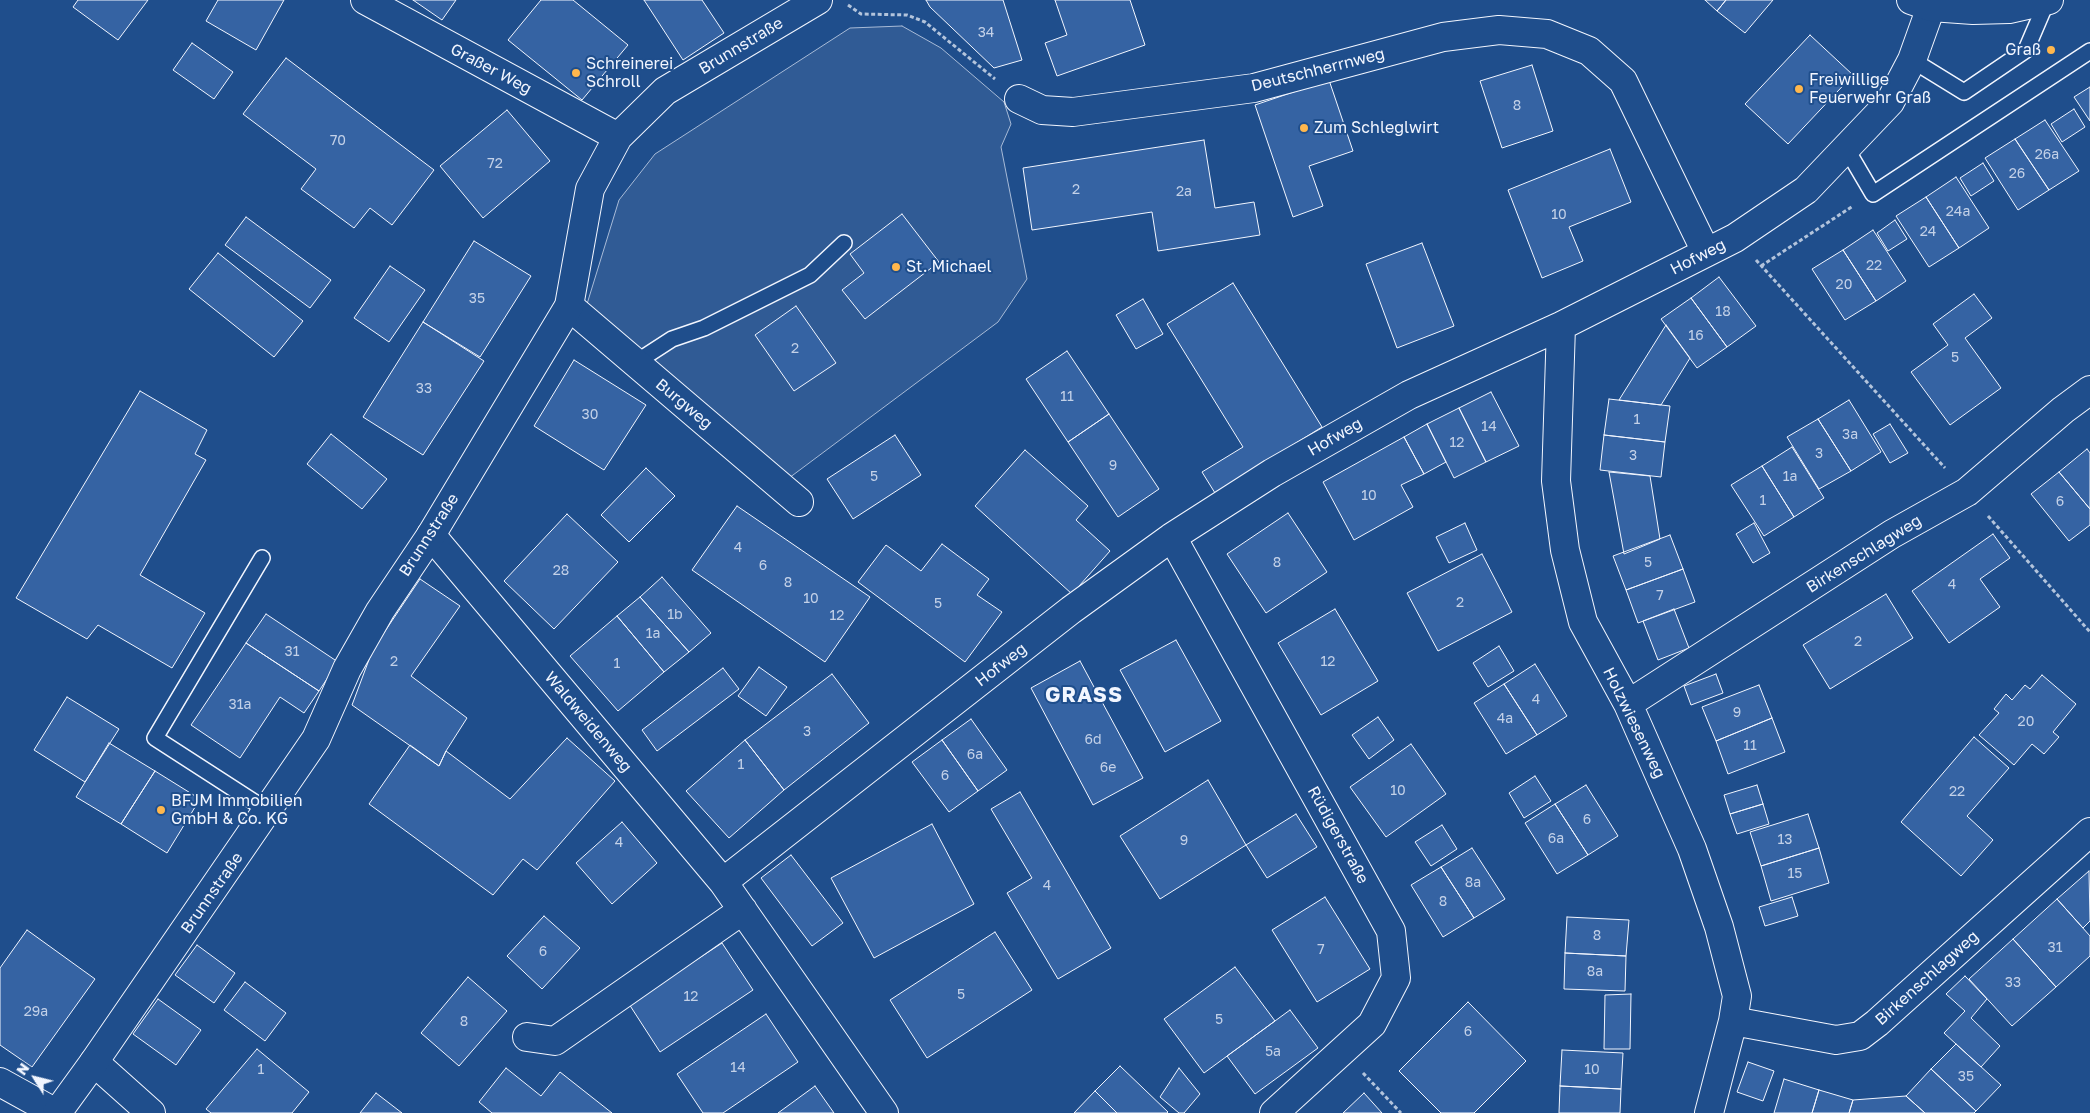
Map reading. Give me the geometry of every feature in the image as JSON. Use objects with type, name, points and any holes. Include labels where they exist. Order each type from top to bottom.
[{"type":"street","name":"Graßer Weg","points":[[365,0],[618,137]]},
{"type":"street","name":"Brunnstraße","points":[[0,1082],[57,1113],[268,811],[316,739],[347,669],[380,611],[431,535],[569,306],[590,190],[618,137],[665,91],[818,0]]},
{"type":"street","points":[[1921,3],[1973,10],[2009,9],[2048,0]]},
{"type":"street","name":"Hofweg","points":[[723,882],[1071,610],[1172,538],[1272,473],[1409,395],[1561,326],[1735,238],[1806,190],[1890,102],[1912,60],[1921,3]]},
{"type":"street","name":"Deutschherrnweg","points":[[1019,98],[1042,110],[1073,112],[1254,88],[1443,37],[1499,30],[1547,34],[1589,50],[1623,81],[1706,252]]},
{"type":"street","name":"Burgweg","points":[[569,306],[799,502]]},
{"type":"street","name":"Holzwiesenweg","points":[[1561,326],[1556,481],[1565,550],[1583,622],[1628,704],[1692,849],[1716,918],[1737,996],[1733,1021],[1709,1113]]},
{"type":"street","name":"Birkenschlagweg","points":[[1628,704],[1892,534],[1967,492],[2063,410],[2090,390]]},
{"type":"street","name":"Waldweidenweg","points":[[431,535],[723,882],[884,1113]]},
{"type":"street","name":"Rüdigerstraße","points":[[1172,538],[1391,932],[1396,978],[1372,1024],[1274,1113]]},
{"type":"street","name":"Birkenschlagweg","points":[[1733,1021],[1836,1040],[1860,1036],[1877,1024],[2090,832]]},
{"type":"street","points":[[526,1037],[555,1041],[743,910]]},
{"type":"street","points":[[94,1062],[152,1113]]},
{"type":"lane","points":[[1912,60],[1964,92],[2026,50],[2048,0]]},
{"type":"lane","points":[[1846,148],[1873,194],[2090,51]]},
{"type":"lane","points":[[635,363],[672,339],[704,328],[810,275],[844,243]]},
{"type":"lane","points":[[262,558],[155,738],[268,811]]},
{"type":"path","points":[[842,0],[861,14],[907,15],[924,22],[964,52],[1019,98]]},
{"type":"path","points":[[1761,266],[1873,194]]},
{"type":"path","points":[[1735,238],[1967,492],[2090,632]]},
{"type":"path","points":[[1342,1050],[1401,1113]]},
{"type":"shaded area","points":[[902,26],[941,48],[1004,102],[1011,124],[1001,147],[1027,279],[998,322],[789,478],[587,304],[619,200],[655,154],[850,28]]},
{"type":"building","points":[[78,0],[148,0],[118,40],[73,7]]},
{"type":"building","points":[[218,0],[284,0],[256,50],[206,21]]},
{"type":"building","points":[[413,0],[456,0],[442,20]]},
{"type":"building","name":"Schreinerei Schroll","points":[[541,0],[573,0],[628,45],[582,100],[508,40]]},
{"type":"building","points":[[644,0],[702,0],[724,33],[683,60]]},
{"type":"building","points":[[926,0],[1003,0],[1022,60],[994,68],[930,7]]},
{"type":"building","points":[[1055,0],[1130,0],[1145,45],[1057,76],[1045,43],[1067,35]]},
{"type":"building","points":[[1705,0],[1726,0],[1717,11]]},
{"type":"building","points":[[1726,0],[1773,0],[1745,33],[1717,11]]},
{"type":"building","name":"Freiwillige Feuerwehr Graß","points":[[1810,35],[1853,75],[1788,144],[1745,104]]},
{"type":"building","points":[[192,43],[233,72],[214,99],[173,70]]},
{"type":"building","points":[[286,58],[434,170],[392,225],[370,208],[354,228],[301,189],[316,169],[243,114]]},
{"type":"building","points":[[1532,65],[1553,131],[1502,148],[1480,81]]},
{"type":"building","name":"Zum Schleglwirt","points":[[1329,80],[1353,151],[1309,166],[1323,206],[1293,217],[1255,105]]},
{"type":"building","points":[[2090,87],[2090,121],[2074,97]]},
{"type":"building","points":[[2074,109],[2085,127],[2062,142],[2051,124]]},
{"type":"building","points":[[507,110],[550,161],[483,218],[440,166]]},
{"type":"building","points":[[2045,120],[2079,171],[2049,190],[2015,139]]},
{"type":"building","points":[[2015,139],[2049,190],[2018,210],[1985,158]]},
{"type":"building","points":[[1204,140],[1215,208],[1254,202],[1260,235],[1158,251],[1152,212],[1032,230],[1023,168]]},
{"type":"building","points":[[1610,149],[1631,202],[1569,227],[1583,261],[1542,278],[1508,190]]},
{"type":"building","points":[[1983,163],[1994,181],[1971,196],[1960,178]]},
{"type":"building","points":[[1956,177],[1989,228],[1959,248],[1926,197]]},
{"type":"building","points":[[1926,197],[1959,248],[1929,267],[1896,216]]},
{"type":"building","name":"St. Michael","points":[[902,214],[939,262],[865,319],[842,290],[864,273],[850,254]]},
{"type":"building","points":[[246,217],[331,280],[310,308],[225,245]]},
{"type":"building","points":[[1895,220],[1907,239],[1888,251],[1877,233]]},
{"type":"building","points":[[1873,230],[1906,281],[1876,301],[1843,250]]},
{"type":"building","points":[[474,241],[531,276],[480,357],[423,322]]},
{"type":"building","points":[[1422,243],[1454,326],[1397,348],[1366,264]]},
{"type":"building","points":[[1843,250],[1876,301],[1845,320],[1812,269]]},
{"type":"building","points":[[218,253],[303,321],[274,357],[189,289]]},
{"type":"building","points":[[390,266],[425,290],[389,342],[354,318]]},
{"type":"building","points":[[1719,277],[1756,326],[1727,347],[1691,298]]},
{"type":"building","points":[[1233,283],[1322,427],[1215,493],[1202,472],[1243,447],[1167,324]]},
{"type":"building","points":[[1974,294],[1992,318],[1965,338],[2001,388],[1950,425],[1911,372],[1948,345],[1933,324]]},
{"type":"building","points":[[1691,298],[1727,347],[1697,368],[1661,319]]},
{"type":"building","points":[[1143,299],[1163,334],[1136,349],[1116,315]]},
{"type":"building","points":[[796,306],[836,363],[794,391],[755,335]]},
{"type":"building","points":[[423,322],[484,361],[423,455],[363,417]]},
{"type":"building","points":[[1666,325],[1690,358],[1661,405],[1619,400]]},
{"type":"building","points":[[1067,351],[1109,414],[1068,442],[1026,379]]},
{"type":"building","points":[[574,360],[646,405],[604,470],[534,426]]},
{"type":"building","points":[[140,391],[207,430],[195,454],[206,460],[140,575],[205,613],[172,668],[98,625],[87,639],[16,598]]},
{"type":"building","points":[[1491,392],[1519,446],[1486,462],[1459,408]]},
{"type":"building","points":[[1609,399],[1670,406],[1665,442],[1604,435]]},
{"type":"building","points":[[1849,400],[1881,452],[1851,471],[1818,419]]},
{"type":"building","points":[[1459,408],[1486,462],[1454,478],[1427,424]]},
{"type":"building","points":[[1109,414],[1159,489],[1118,517],[1068,442]]},
{"type":"building","points":[[1818,419],[1851,471],[1819,489],[1787,437]]},
{"type":"building","points":[[1427,424],[1446,462],[1424,474],[1404,437]]},
{"type":"building","points":[[1890,424],[1908,453],[1890,463],[1873,434]]},
{"type":"building","points":[[331,434],[387,479],[362,509],[307,464]]},
{"type":"building","points":[[895,435],[921,475],[853,519],[827,479]]},
{"type":"building","points":[[1604,435],[1665,442],[1661,477],[1600,470]]},
{"type":"building","points":[[1404,437],[1424,474],[1401,485],[1413,507],[1354,540],[1323,482]]},
{"type":"building","points":[[1792,447],[1824,498],[1794,517],[1762,466]]},
{"type":"building","points":[[2087,449],[2090,453],[2090,509],[2059,472]]},
{"type":"building","points":[[1025,450],[1088,506],[1076,520],[1110,551],[1072,594],[975,506]]},
{"type":"building","points":[[1762,466],[1794,517],[1764,536],[1731,485]]},
{"type":"building","points":[[646,468],[675,496],[629,542],[601,515]]},
{"type":"building","points":[[1609,472],[1650,476],[1660,539],[1624,554]]},
{"type":"building","points":[[2059,472],[2090,509],[2090,525],[2069,541],[2031,494]]},
{"type":"building","points":[[737,506],[870,597],[825,662],[692,570]]},
{"type":"building","points":[[1288,513],[1327,572],[1266,613],[1227,554]]},
{"type":"building","points":[[567,514],[618,562],[554,629],[504,581]]},
{"type":"building","points":[[1465,523],[1477,550],[1449,563],[1436,537]]},
{"type":"building","points":[[1754,523],[1770,553],[1753,563],[1736,534]]},
{"type":"building","points":[[1993,534],[2010,558],[1980,579],[2000,607],[1949,643],[1912,591]]},
{"type":"building","points":[[1670,535],[1683,569],[1626,590],[1613,556]]},
{"type":"building","points":[[942,544],[989,579],[977,595],[1002,612],[965,662],[858,582],[886,545],[921,571]]},
{"type":"building","points":[[1482,554],[1512,612],[1438,651],[1407,593]]},
{"type":"building","points":[[1683,569],[1695,602],[1638,623],[1626,590]]},
{"type":"building","points":[[662,577],[711,633],[689,652],[640,597]]},
{"type":"building","points":[[420,579],[460,606],[411,676],[467,718],[446,751],[439,766],[352,705],[373,649]]},
{"type":"building","points":[[1886,594],[1913,638],[1830,689],[1803,645]]},
{"type":"building","points":[[640,597],[689,652],[664,672],[617,616]]},
{"type":"building","points":[[1335,609],[1378,681],[1321,715],[1278,643]]},
{"type":"building","points":[[1674,609],[1689,648],[1658,660],[1643,621]]},
{"type":"building","points":[[266,614],[338,662],[319,691],[246,643]]},
{"type":"building","points":[[617,616],[664,672],[618,711],[570,656]]},
{"type":"building","points":[[1176,640],[1221,721],[1165,752],[1120,670]]},
{"type":"building","points":[[246,643],[319,691],[304,713],[280,697],[240,758],[191,725]]},
{"type":"building","points":[[1499,646],[1514,671],[1488,687],[1473,663]]},
{"type":"building","points":[[1080,661],[1143,778],[1093,805],[1031,688]]},
{"type":"building","points":[[1535,664],[1567,716],[1537,735],[1504,684]]},
{"type":"building","points":[[759,667],[787,687],[766,716],[738,696]]},
{"type":"building","points":[[723,668],[739,689],[657,751],[642,730]]},
{"type":"building","points":[[832,674],[869,723],[784,790],[745,740]]},
{"type":"building","points":[[1716,674],[1723,693],[1691,705],[1684,686]]},
{"type":"building","points":[[2042,675],[2076,704],[2053,732],[2059,737],[2044,754],[2032,744],[2014,765],[1979,735],[1999,713],[1994,709],[2006,694],[2012,700],[2025,685],[2030,689]]},
{"type":"building","points":[[1504,684],[1537,735],[1506,754],[1474,703]]},
{"type":"building","points":[[1759,685],[1772,718],[1716,741],[1702,707]]},
{"type":"building","points":[[67,697],[119,729],[85,782],[34,750]]},
{"type":"building","points":[[1378,717],[1394,740],[1369,759],[1352,735]]},
{"type":"building","points":[[1772,718],[1785,752],[1728,774],[1716,741]]},
{"type":"building","points":[[971,719],[1007,770],[978,791],[942,740]]},
{"type":"building","points":[[1974,737],[2009,768],[1967,816],[1993,840],[1961,876],[1901,822]]},
{"type":"building","points":[[567,738],[615,781],[537,870],[523,859],[493,895],[369,804],[410,745],[439,766],[446,751],[510,799]]},
{"type":"building","points":[[745,740],[784,790],[729,838],[686,791]]},
{"type":"building","points":[[942,740],[978,791],[949,812],[912,762]]},
{"type":"building","points":[[109,743],[155,771],[121,824],[76,797]]},
{"type":"building","points":[[1411,744],[1446,794],[1386,837],[1350,787]]},
{"type":"building","points":[[155,771],[200,799],[167,853],[121,824]]},
{"type":"building","points":[[1535,776],[1551,801],[1524,818],[1509,793]]},
{"type":"building","points":[[1208,780],[1246,845],[1160,899],[1120,836]]},
{"type":"building","points":[[1586,785],[1618,836],[1588,855],[1555,804]]},
{"type":"building","points":[[1757,785],[1763,804],[1730,814],[1724,795]]},
{"type":"building","points":[[1020,792],[1111,948],[1058,979],[1007,893],[1032,878],[991,809]]},
{"type":"building","points":[[1555,804],[1588,855],[1557,874],[1525,823]]},
{"type":"building","points":[[1763,804],[1769,824],[1737,834],[1730,814]]},
{"type":"building","points":[[1296,814],[1317,847],[1267,878],[1246,845]]},
{"type":"building","points":[[1808,814],[1819,848],[1761,866],[1750,832]]},
{"type":"building","points":[[622,822],[657,863],[612,904],[576,863]]},
{"type":"building","points":[[932,824],[974,904],[874,958],[831,878]]},
{"type":"building","points":[[1442,825],[1457,849],[1431,866],[1415,842]]},
{"type":"building","points":[[1472,848],[1505,899],[1474,918],[1441,867]]},
{"type":"building","points":[[1819,848],[1829,883],[1771,901],[1761,866]]},
{"type":"building","points":[[791,855],[843,923],[812,946],[761,878]]},
{"type":"building","points":[[1441,867],[1474,918],[1443,937],[1411,885]]},
{"type":"building","points":[[2089,871],[2090,921],[2083,928],[2057,899]]},
{"type":"building","points":[[1325,897],[1370,969],[1317,1002],[1272,930]]},
{"type":"building","points":[[1792,897],[1798,916],[1765,926],[1759,907]]},
{"type":"building","points":[[2057,899],[2090,936],[2090,956],[2056,987],[2013,939]]},
{"type":"building","points":[[544,916],[580,948],[542,989],[507,956]]},
{"type":"building","points":[[1567,917],[1629,920],[1626,956],[1565,953]]},
{"type":"building","points":[[27,930],[95,979],[32,1067],[0,1045],[0,968]]},
{"type":"building","points":[[995,932],[1032,990],[927,1058],[890,1000]]},
{"type":"building","points":[[2013,939],[2056,987],[2012,1026],[1969,979]]},
{"type":"building","points":[[722,943],[753,990],[660,1052],[629,1004]]},
{"type":"building","points":[[197,945],[235,973],[214,1003],[175,975]]},
{"type":"building","points":[[1565,953],[1626,956],[1625,991],[1564,989]]},
{"type":"building","points":[[1235,967],[1275,1021],[1204,1073],[1164,1019]]},
{"type":"building","points":[[1965,976],[1987,999],[1971,1018],[2000,1046],[1981,1067],[1944,1033],[1965,1011],[1946,994]]},
{"type":"building","points":[[468,977],[507,1011],[459,1066],[421,1033]]},
{"type":"building","points":[[245,982],[286,1013],[265,1041],[224,1010]]},
{"type":"building","points":[[1631,994],[1630,1049],[1604,1049],[1605,995]]},
{"type":"building","points":[[158,999],[201,1030],[176,1065],[133,1034]]},
{"type":"building","points":[[1468,1002],[1526,1061],[1474,1113],[1441,1113],[1399,1071]]},
{"type":"building","points":[[1290,1010],[1318,1048],[1255,1094],[1227,1056]]},
{"type":"building","points":[[766,1014],[798,1062],[723,1113],[703,1113],[677,1074]]},
{"type":"building","points":[[1956,1044],[2001,1085],[1976,1111],[1931,1069]]},
{"type":"building","points":[[257,1049],[309,1092],[292,1113],[211,1113],[206,1109]]},
{"type":"building","points":[[1562,1050],[1623,1053],[1621,1089],[1560,1086]]},
{"type":"building","points":[[1748,1062],[1774,1071],[1763,1101],[1737,1092]]},
{"type":"building","points":[[1120,1066],[1168,1112],[1117,1113],[1095,1091]]},
{"type":"building","points":[[506,1068],[541,1096],[560,1072],[612,1113],[492,1113],[479,1102]]},
{"type":"building","points":[[1179,1068],[1200,1094],[1184,1113],[1179,1113],[1160,1097]]},
{"type":"building","points":[[1931,1069],[1976,1111],[1974,1113],[1925,1113],[1906,1096]]},
{"type":"building","points":[[1784,1079],[1819,1090],[1812,1113],[1774,1113]]},
{"type":"building","points":[[815,1086],[834,1113],[778,1113]]},
{"type":"building","points":[[1560,1086],[1621,1089],[1620,1113],[1559,1113]]},
{"type":"building","points":[[1819,1090],[1853,1100],[1849,1113],[1812,1113]]},
{"type":"building","points":[[1095,1091],[1117,1113],[1074,1113]]},
{"type":"building","points":[[376,1093],[402,1113],[360,1113]]},
{"type":"building","points":[[1364,1093],[1382,1113],[1343,1113]]},
{"type":"building","points":[[1906,1096],[1925,1113],[1849,1113],[1853,1100]]},
{"type":"place","name":"Graß","points":[[2051,50]]},
{"type":"place","name":"Schreinerei Schroll","points":[[576,73]]},
{"type":"place","name":"Freiwillige Feuerwehr Graß","points":[[1799,89]]},
{"type":"place","name":"Zum Schleglwirt","points":[[1304,128]]},
{"type":"place","name":"St. Michael","points":[[896,267]]},
{"type":"place","name":"BFJM Immobilien GmbH & Co. KG","points":[[161,810]]},
{"type":"district","name":"GRASS","points":[[1084,695]]}]
